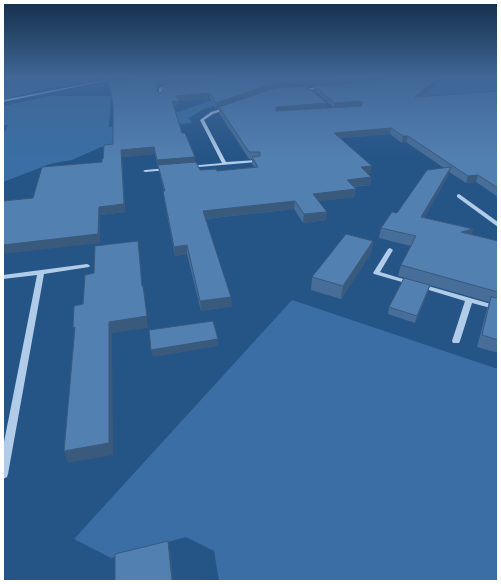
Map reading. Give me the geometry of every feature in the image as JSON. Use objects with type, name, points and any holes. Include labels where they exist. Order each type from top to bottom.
[{"type":"street","points":[[224,163],[202,120],[212,113],[230,107]]},
{"type":"street","points":[[185,167],[257,161]]},
{"type":"street","points":[[145,172],[169,169]]},
{"type":"street","points":[[459,196],[498,226]]},
{"type":"street","points":[[390,250],[376,273],[498,308]]},
{"type":"street","points":[[3,277],[87,266]]},
{"type":"street","points":[[3,474],[41,272]]},
{"type":"street","points":[[456,341],[469,300]]},
{"type":"shaded area","points":[[11,104],[110,104],[109,127],[141,123],[170,110],[178,112],[200,104],[219,104],[202,110],[189,118],[192,123],[148,127],[123,148],[101,147],[72,160],[50,164],[3,182],[3,135],[8,125],[3,125],[3,106]]},
{"type":"shaded area","points":[[292,300],[498,369],[498,581],[219,581],[214,551],[186,537],[111,558],[74,539]]},
{"type":"building","points":[[113,104],[173,104],[182,133],[185,133],[195,157],[157,160],[154,147],[121,150],[124,204],[99,207],[98,234],[3,245],[3,201],[33,198],[42,167],[102,162],[104,145],[113,144]]},
{"type":"building","points":[[227,104],[311,104],[276,107],[276,111],[361,106],[362,104],[498,104],[498,188],[478,175],[468,176],[408,136],[403,136],[391,128],[334,133],[372,166],[361,167],[371,177],[347,180],[356,189],[313,194],[327,212],[304,214],[295,201],[203,211],[231,297],[200,301],[187,245],[174,247],[163,191],[165,191],[158,165],[196,162],[200,170],[216,169],[217,171],[258,167],[252,157],[260,156],[260,152],[249,152],[219,107]]},
{"type":"building","points":[[451,167],[421,217],[473,229],[461,232],[498,241],[498,292],[401,265],[416,236],[381,228],[392,212],[397,213],[427,170]]},
{"type":"building","points":[[346,234],[373,241],[343,286],[312,277]]},
{"type":"building","points":[[138,241],[142,286],[147,316],[109,322],[109,443],[64,451],[75,327],[73,328],[74,306],[83,304],[85,275],[94,273],[95,246]]},
{"type":"building","points":[[404,278],[430,285],[417,316],[389,307]]},
{"type":"building","points":[[491,297],[498,298],[498,340],[482,335]]},
{"type":"building","points":[[213,321],[218,339],[151,350],[149,330]]},
{"type":"building","points":[[168,541],[172,581],[115,581],[115,554]]}]
